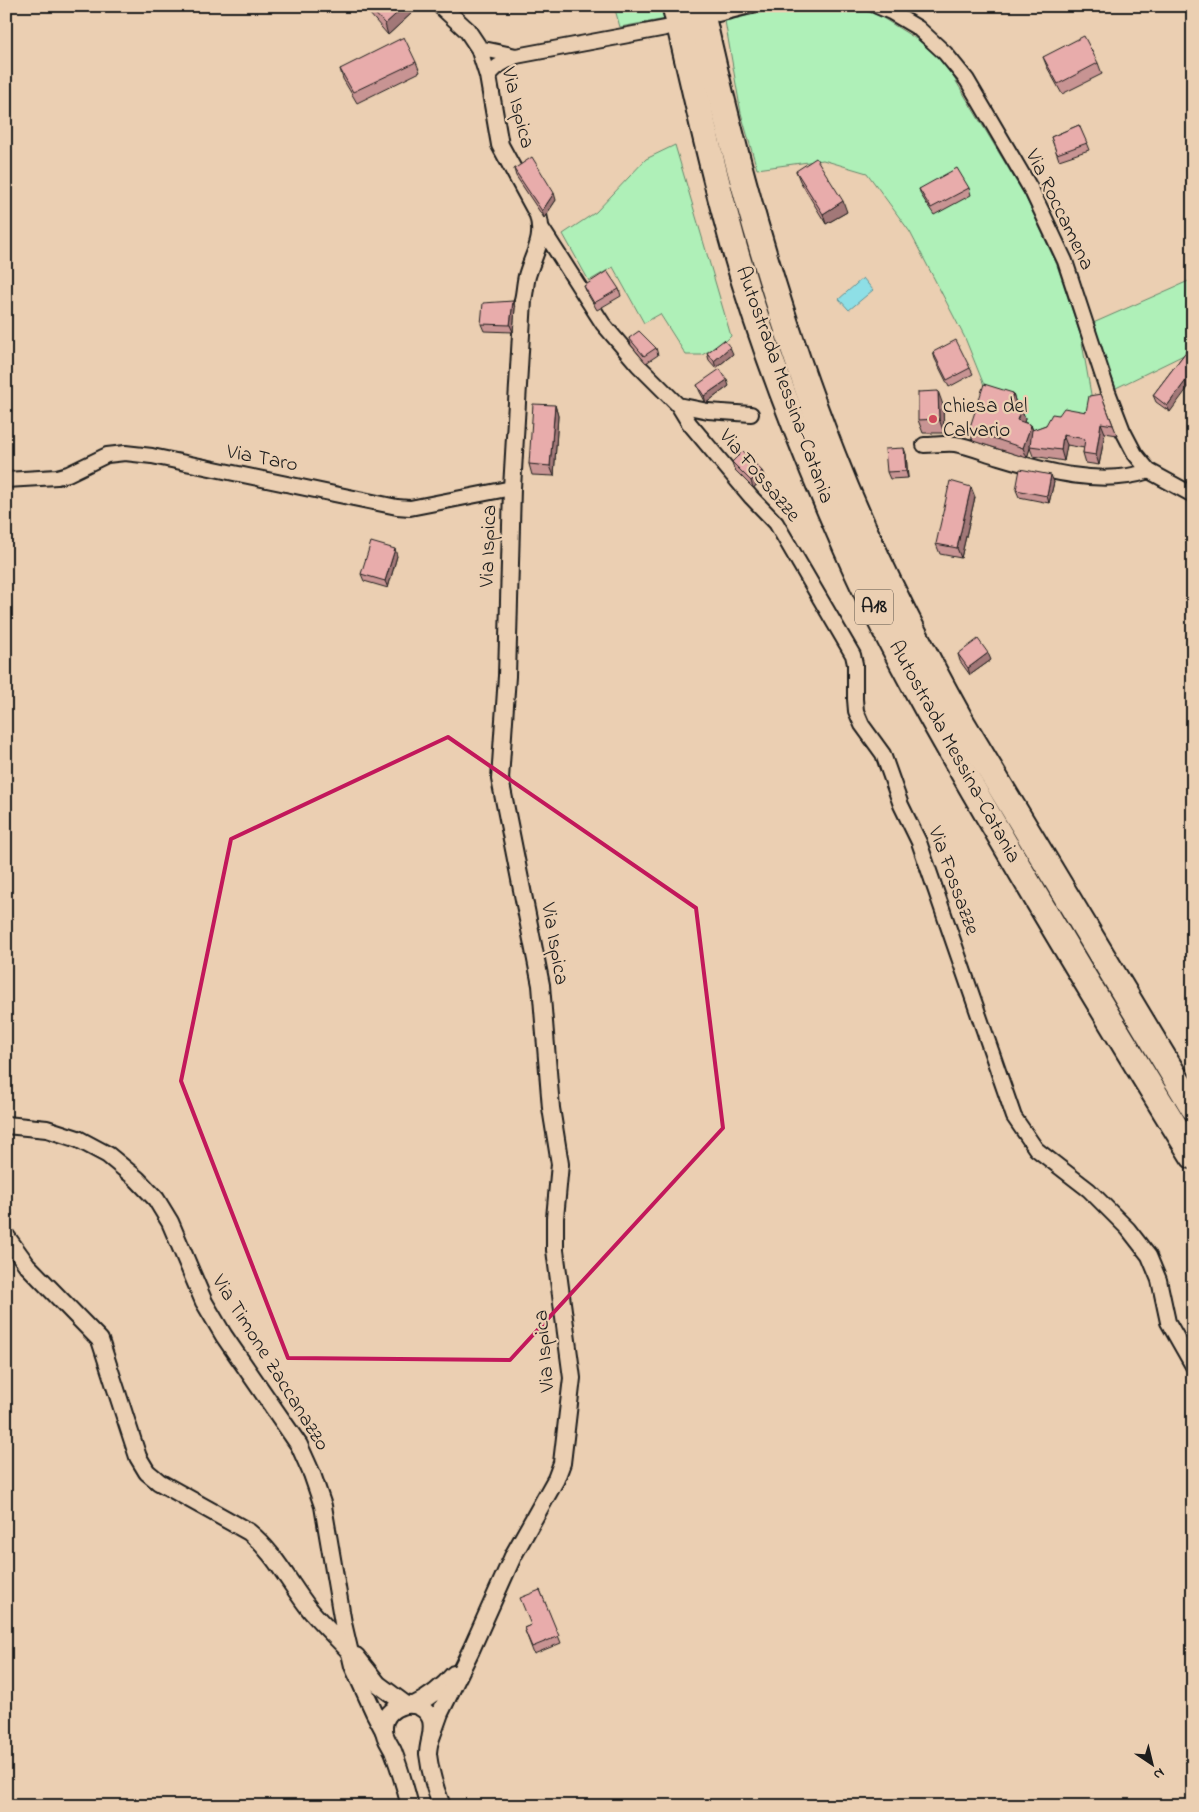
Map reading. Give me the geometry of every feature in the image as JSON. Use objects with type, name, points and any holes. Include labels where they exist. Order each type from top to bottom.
[{"type":"highway","name":"Autostrada Messina-Catania","points":[[709,10],[749,209],[805,381],[833,457],[861,522],[896,599],[962,723],[1193,1108]]},
{"type":"highway","name":"Autostrada Messina-Catania","points":[[671,17],[726,218],[752,303],[782,392],[839,532],[887,632],[942,735],[1068,953],[1193,1156]]},
{"type":"street","name":"Via Ispica","points":[[441,6],[468,30],[479,48],[488,76],[500,145],[538,215],[541,227],[540,243],[527,277],[523,300],[512,488],[506,676],[500,779],[541,985],[551,1108],[560,1164],[555,1218],[555,1250],[572,1378],[562,1463],[556,1479],[514,1554],[471,1650]]},
{"type":"street","points":[[709,10],[750,6]]},
{"type":"street","name":"Via Roccamena","points":[[877,6],[918,28],[945,53],[967,80],[1032,191],[1065,261],[1123,432],[1135,454],[1149,471],[1193,495]]},
{"type":"street","points":[[488,76],[498,66],[516,56],[671,17]]},
{"type":"street","points":[[479,48],[516,56]]},
{"type":"street","name":"Via Ispica","points":[[541,227],[603,324],[638,365],[678,405]]},
{"type":"street","points":[[678,405],[708,411],[751,414]]},
{"type":"street","name":"Via Fossazze","points":[[678,405],[701,438],[751,497],[776,523],[853,655],[855,664],[856,711],[862,725],[884,754],[901,805],[919,842],[1014,1118],[1036,1149],[1089,1190],[1128,1229],[1149,1256],[1159,1280],[1168,1322],[1193,1366]]},
{"type":"street","points":[[924,445],[955,444],[1055,472],[1118,476],[1149,471]]},
{"type":"street","name":"Via Taro","points":[[6,480],[57,477],[68,474],[107,455],[125,453],[152,456],[397,508],[410,508],[512,488]]},
{"type":"street","name":"Via Timone Zaccanazzo","points":[[6,1125],[47,1128],[78,1139],[108,1155],[137,1179],[156,1199],[170,1222],[204,1302],[224,1336],[299,1445],[309,1467],[323,1506],[348,1644]]},
{"type":"street","points":[[6,1236],[27,1265],[100,1340],[138,1457],[147,1472],[159,1482],[260,1540],[311,1611],[348,1644],[378,1684],[410,1705],[425,1710],[430,1719],[432,1729],[428,1752],[434,1785],[442,1806]]},
{"type":"street","points":[[311,1611],[340,1606]]},
{"type":"street","points":[[348,1644],[353,1666],[384,1731],[403,1779],[410,1806]]},
{"type":"street","points":[[384,1731],[387,1718],[394,1709],[428,1699],[440,1689],[471,1650]]},
{"type":"street","points":[[430,1741],[440,1713],[471,1650]]},
{"type":"highlighted area","points":[[448,737],[696,908],[723,1128],[510,1360],[288,1358],[181,1081],[231,839]]},
{"type":"green space","points":[[614,6],[663,6],[666,19],[620,27]]},
{"type":"green space","points":[[850,6],[878,15],[918,40],[945,63],[1025,196],[1057,265],[1081,337],[1093,406],[1090,422],[1050,435],[1021,431],[1016,404],[988,395],[965,338],[910,232],[867,173],[823,160],[757,169],[741,113],[725,21],[781,8]]},
{"type":"green space","points":[[675,145],[731,336],[702,355],[686,355],[660,314],[644,323],[613,267],[589,281],[563,234],[596,212],[646,159]]},
{"type":"green space","points":[[1193,279],[1193,353],[1190,352],[1116,388],[1091,324]]},
{"type":"water","points":[[863,278],[873,290],[849,310],[839,299]]},
{"type":"building","points":[[368,6],[405,6],[385,24]]},
{"type":"building","points":[[1084,36],[1098,63],[1058,84],[1043,57]]},
{"type":"building","points":[[404,37],[416,62],[353,92],[340,69]]},
{"type":"building","points":[[1079,125],[1087,143],[1057,154],[1051,137]]},
{"type":"building","points":[[532,157],[554,193],[542,211],[514,169]]},
{"type":"building","points":[[816,158],[843,201],[823,214],[796,171]]},
{"type":"building","points":[[957,168],[969,188],[931,208],[919,189]]},
{"type":"building","points":[[607,271],[619,289],[594,303],[584,286]]},
{"type":"building","points":[[513,301],[510,325],[481,324],[483,303]]},
{"type":"building","points":[[639,331],[656,348],[644,356],[629,338]]},
{"type":"building","points":[[724,340],[730,347],[714,361],[707,353]]},
{"type":"building","points":[[956,340],[970,368],[947,380],[933,352]]},
{"type":"building","points":[[1188,349],[1193,352],[1193,371],[1167,406],[1153,395]]},
{"type":"building","points":[[720,369],[727,380],[704,396],[697,385]]},
{"type":"building","points":[[984,384],[1013,393],[1009,405],[1021,409],[1017,420],[1031,425],[1023,448],[969,430]]},
{"type":"building","points":[[938,391],[939,419],[918,420],[918,392]]},
{"type":"building","points":[[1101,394],[1113,425],[1101,423],[1096,455],[1083,453],[1085,439],[1063,435],[1061,450],[1030,446],[1032,430],[1046,425],[1052,414],[1059,415],[1064,408],[1086,412],[1089,396]]},
{"type":"building","points":[[533,404],[555,405],[550,466],[529,464]]},
{"type":"building","points":[[904,448],[906,471],[887,472],[885,449]]},
{"type":"building","points":[[743,451],[762,471],[751,481],[732,462]]},
{"type":"building","points":[[1020,469],[1051,475],[1047,496],[1016,490]]},
{"type":"building","points":[[950,481],[971,487],[957,548],[936,544]]},
{"type":"building","points":[[371,542],[395,549],[385,581],[361,574]]},
{"type":"building","points":[[978,639],[988,653],[968,668],[958,654]]},
{"type":"building","points":[[540,1590],[559,1636],[532,1647],[524,1628],[531,1625],[520,1598]]},
{"type":"place","name":"chiesa del Calvario","points":[[933,419]]}]
